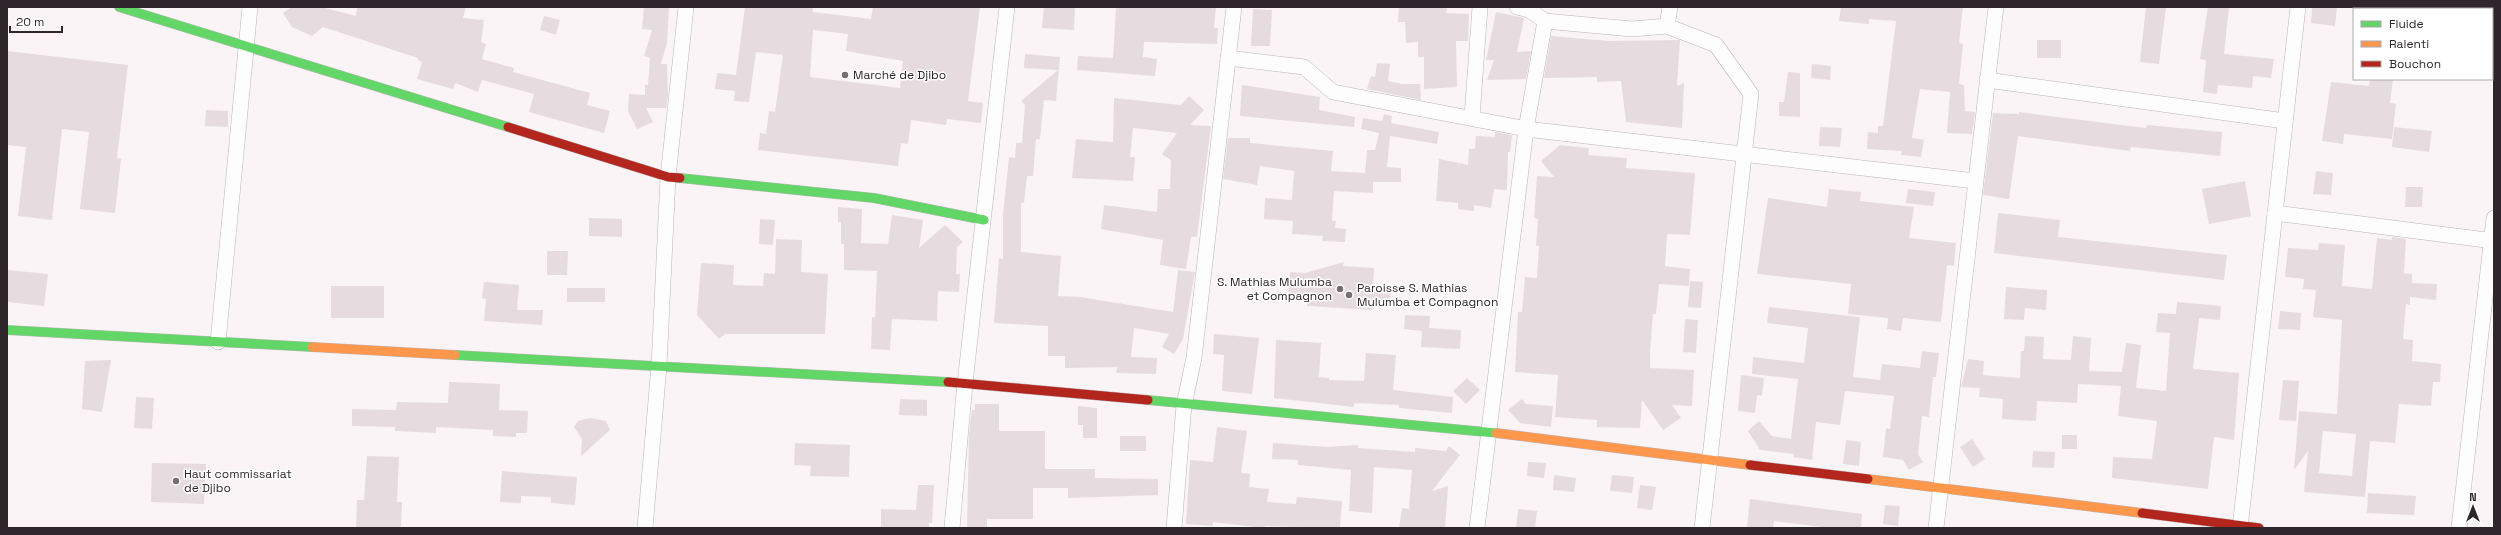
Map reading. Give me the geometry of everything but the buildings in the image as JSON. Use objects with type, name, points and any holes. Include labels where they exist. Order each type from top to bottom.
[{"type":"street","points":[[119,7],[668,177],[874,198],[984,220]]},
{"type":"street","points":[[218,342],[250,7]]},
{"type":"street","points":[[645,528],[659,366],[668,177],[686,7]]},
{"type":"street","points":[[952,528],[965,383],[1007,7]]},
{"type":"street","points":[[1174,528],[1184,405],[1194,358],[1234,7]]},
{"type":"street","points":[[1472,117],[1480,7]]},
{"type":"street","points":[[1517,7],[1529,10],[1545,22],[1632,29],[1667,26],[1716,45],[1751,94],[1702,528]]},
{"type":"street","points":[[1667,26],[1670,7]]},
{"type":"street","points":[[1936,528],[1996,7]]},
{"type":"street","points":[[2240,527],[2298,7]]},
{"type":"street","points":[[1477,528],[1487,432],[1526,129],[1545,22]]},
{"type":"street","points":[[1228,58],[1304,67],[1333,92],[1472,117],[1526,129],[1976,181]]},
{"type":"street","points":[[1987,80],[2286,121]]},
{"type":"street","points":[[2275,213],[2493,240]]},
{"type":"street","points":[[2459,528],[2493,240],[2494,218]]},
{"type":"street","points":[[7,330],[965,383],[1184,405],[1487,432],[2240,527],[2259,528]]},
{"type":"traffic: fast","points":[[119,7],[508,127]]},
{"type":"traffic: fast","points":[[680,178],[874,198],[984,220]]},
{"type":"traffic: fast","points":[[7,330],[312,347]]},
{"type":"traffic: fast","points":[[455,355],[948,382]]},
{"type":"traffic: fast","points":[[1148,400],[1496,433]]},
{"type":"traffic: slow","points":[[312,347],[455,355]]},
{"type":"traffic: slow","points":[[1496,433],[1750,465]]},
{"type":"traffic: slow","points":[[1868,479],[2142,513]]},
{"type":"traffic: jam","points":[[508,127],[668,177],[680,178]]},
{"type":"traffic: jam","points":[[948,382],[1148,400]]},
{"type":"traffic: jam","points":[[1750,465],[1868,479]]},
{"type":"traffic: jam","points":[[2142,513],[2259,528]]},
{"type":"place","name":"Marché de Djibo","points":[[845,75]]},
{"type":"place","name":"S. Mathias Mulumba et Compagnon","points":[[1340,289]]},
{"type":"place","name":"Paroisse S. Mathias Mulumba et Compagnon","points":[[1349,295]]},
{"type":"place","name":"Haut commissariat de Djibo","points":[[176,481]]}]
